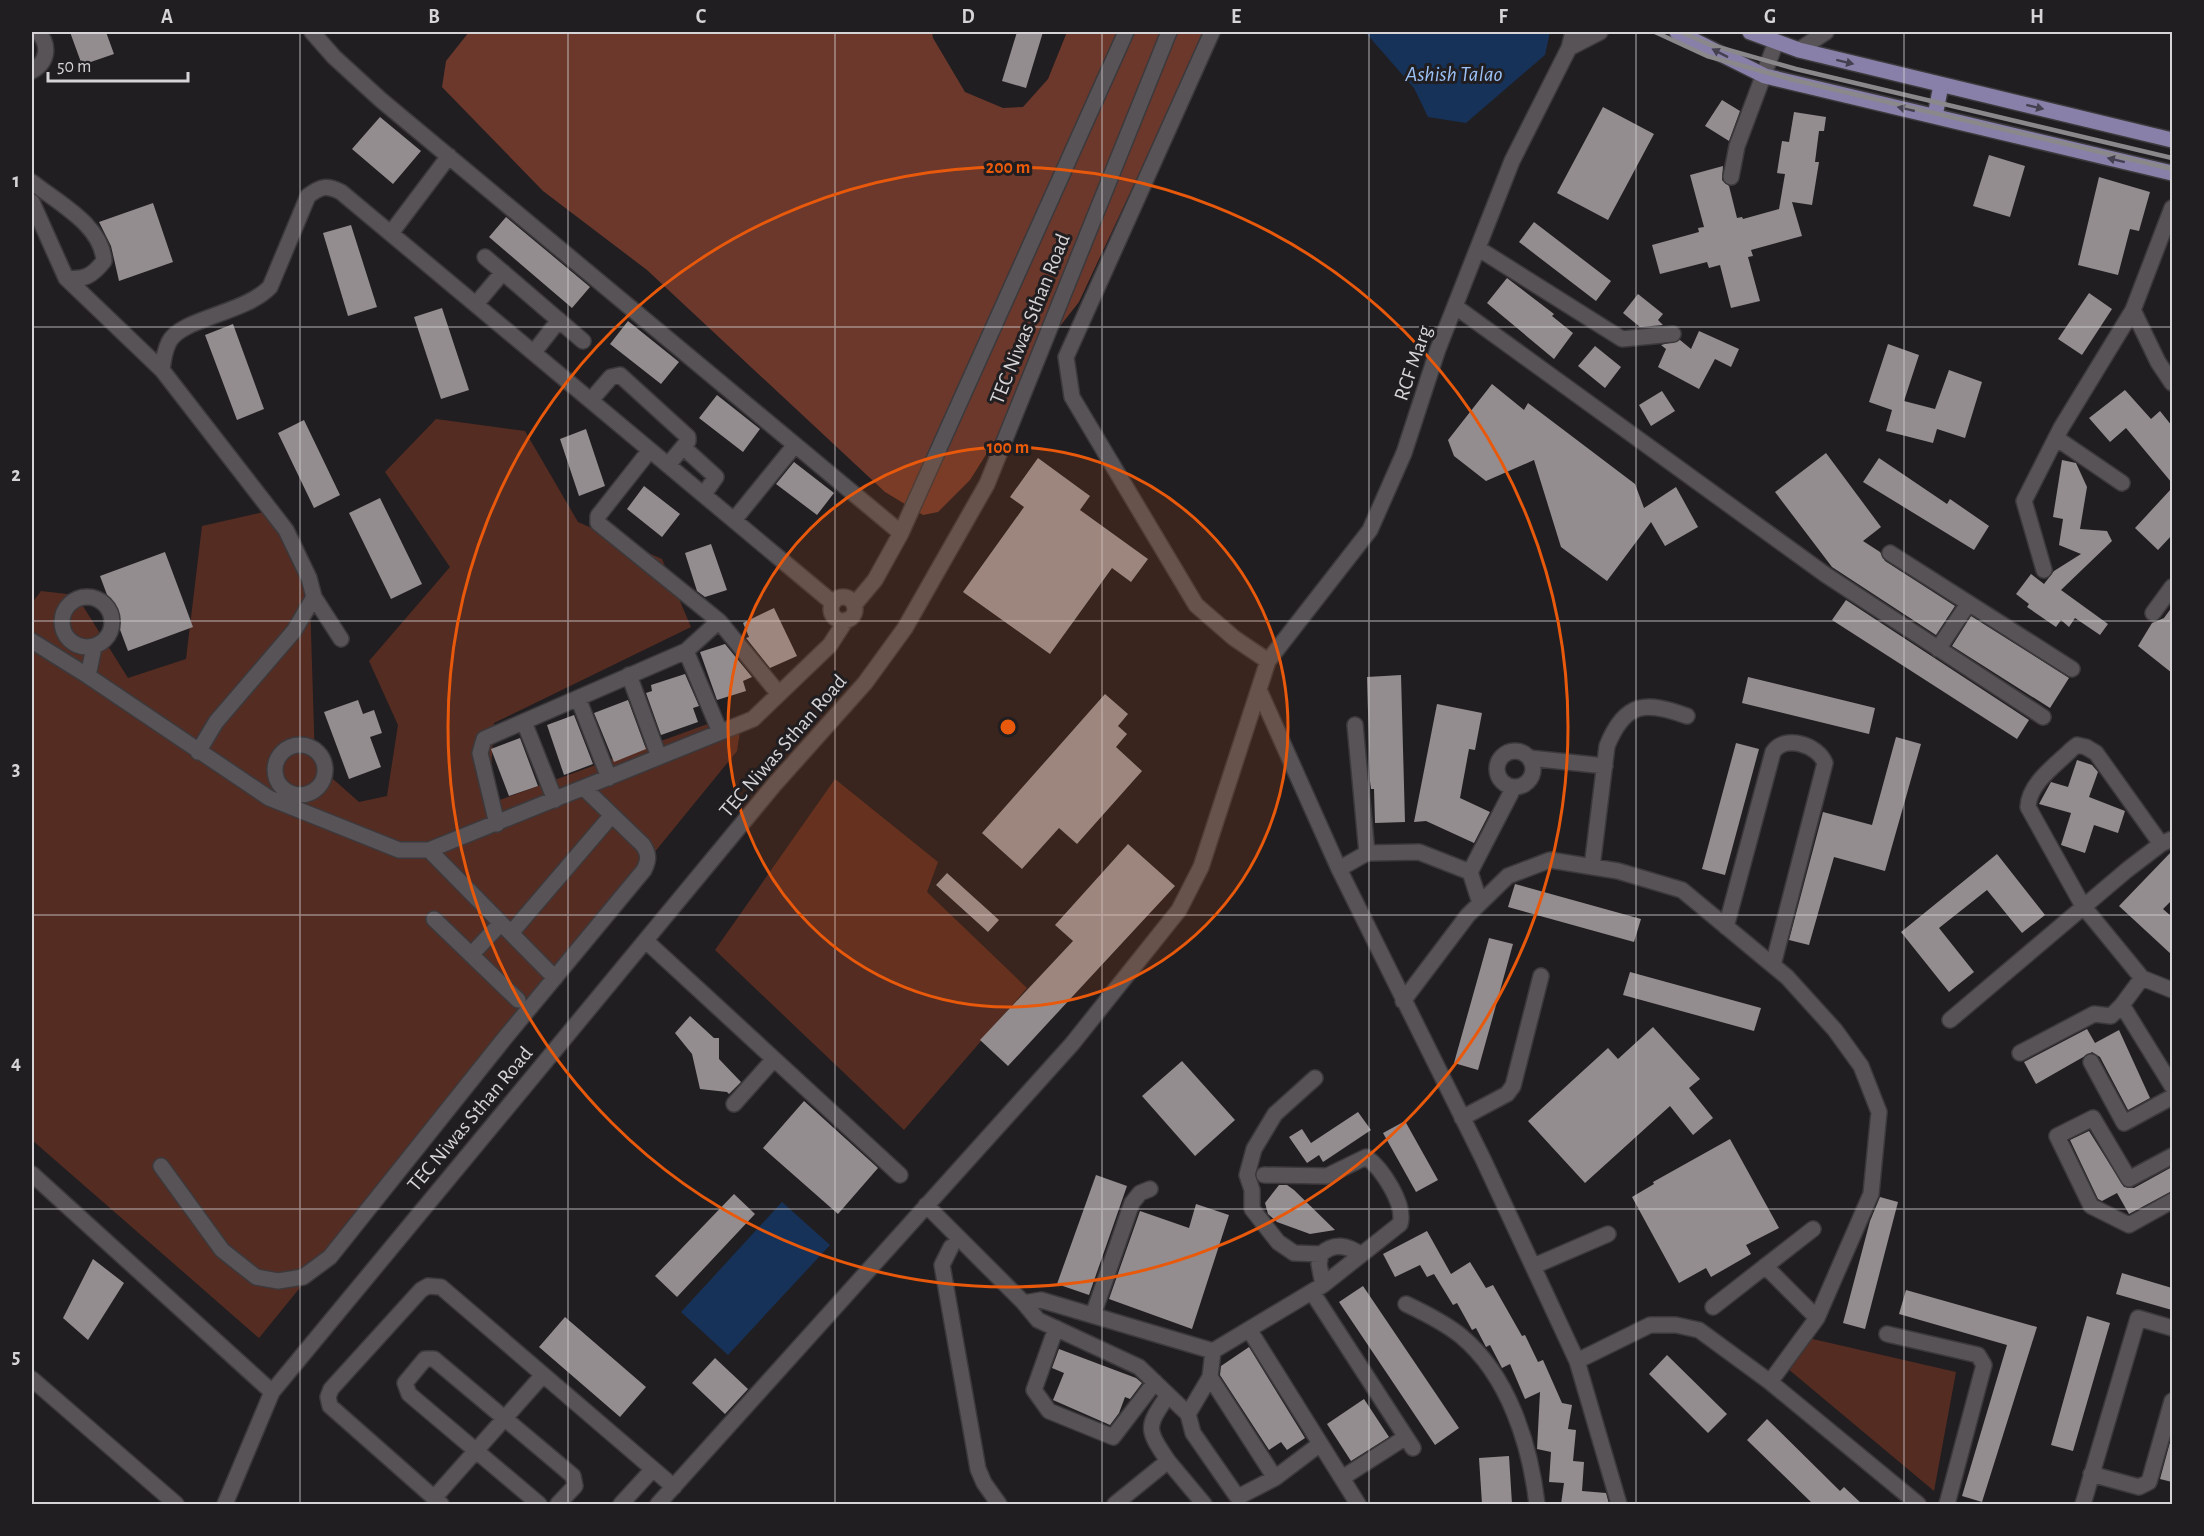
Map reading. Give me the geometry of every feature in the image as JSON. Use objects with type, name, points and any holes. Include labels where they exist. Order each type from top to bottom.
[{"type":"main road","points":[[1677,32],[1765,76],[2172,173]]},
{"type":"main road","points":[[1750,32],[1799,50],[2172,140]]},
{"type":"main road","points":[[1935,116],[1941,85]]},
{"type":"street","points":[[32,71],[39,66],[46,52],[43,38],[38,32]]},
{"type":"street","points":[[312,32],[334,57],[449,156],[901,532]]},
{"type":"street","points":[[854,605],[875,580],[901,532],[1126,32]]},
{"type":"street","name":"TEC Niwas Sthan Road","points":[[225,1504],[272,1392],[774,785],[865,683],[906,628],[987,484],[1169,32]]},
{"type":"street","points":[[1212,32],[1066,357],[1072,397],[1196,605],[1234,638],[1268,661]]},
{"type":"street","name":"RCF Marg","points":[[658,1504],[1072,1044],[1179,910],[1201,867],[1268,661],[1370,530],[1404,453],[1438,349],[1512,161],[1569,48],[1573,32]]},
{"type":"street","points":[[1569,48],[1600,32]]},
{"type":"street","points":[[1799,50],[1826,32]]},
{"type":"street","points":[[1731,177],[1737,146],[1776,42]]},
{"type":"street","points":[[391,233],[449,156]]},
{"type":"street","points":[[32,182],[96,233],[104,249],[104,261],[95,272],[83,280],[66,278]]},
{"type":"street","points":[[162,370],[169,341],[181,329],[259,298],[270,286],[308,196],[319,187],[330,187],[342,192],[833,603]]},
{"type":"street","points":[[32,202],[66,278],[162,370],[286,530],[309,578],[314,597],[341,639]]},
{"type":"street","points":[[2044,570],[2024,501],[2056,438],[2133,310],[2172,208]]},
{"type":"street","points":[[1479,249],[1622,339],[1674,334]]},
{"type":"street","points":[[485,257],[583,341]]},
{"type":"street","points":[[476,304],[503,272]]},
{"type":"street","points":[[1456,307],[1826,575],[2043,717]]},
{"type":"street","points":[[2133,310],[2158,362],[2172,383]]},
{"type":"street","points":[[534,352],[559,320]]},
{"type":"street","points":[[591,400],[611,377],[620,375],[686,433],[688,441],[668,465]]},
{"type":"street","points":[[2056,438],[2122,483]]},
{"type":"street","points":[[734,519],[795,444]]},
{"type":"street","points":[[683,447],[716,477],[704,494]]},
{"type":"street","points":[[650,450],[598,516],[598,523],[719,621],[779,694]]},
{"type":"street","points":[[1890,553],[2072,669]]},
{"type":"street","points":[[2153,613],[2172,590]]},
{"type":"street","points":[[93,597],[107,607],[112,622],[107,638],[94,647],[79,647],[72,643],[62,629],[61,621],[63,612],[75,599],[93,597]]},
{"type":"street","points":[[198,752],[216,722],[294,631],[314,597]]},
{"type":"street","points":[[61,621],[37,645],[88,676],[198,752],[290,801],[399,850],[429,850],[498,824],[753,718],[830,645],[846,620],[854,613],[854,605],[850,600],[843,597],[833,603]]},
{"type":"street","points":[[833,603],[832,611],[835,618],[846,620]]},
{"type":"street","points":[[1938,649],[1968,604]]},
{"type":"street","points":[[498,824],[480,753],[480,743],[484,739],[686,651],[719,621]]},
{"type":"street","points":[[88,676],[94,647]]},
{"type":"street","points":[[686,651],[720,732]]},
{"type":"street","points":[[629,675],[659,757]]},
{"type":"street","points":[[1259,690],[1339,869],[1534,1266],[1576,1361],[1619,1504]]},
{"type":"street","points":[[578,698],[609,778]]},
{"type":"street","points":[[1592,867],[1607,746],[1614,729],[1629,713],[1644,705],[1664,707],[1687,716]]},
{"type":"street","points":[[524,722],[555,800]]},
{"type":"street","points":[[1355,725],[1367,853]]},
{"type":"street","points":[[1726,927],[1773,752],[1788,741],[1817,751],[1825,763],[1773,965]]},
{"type":"street","points":[[1950,1020],[2083,906],[2167,841],[2096,753],[2086,747],[2077,746],[2032,788],[2028,807],[2083,906],[2142,978],[2172,989]]},
{"type":"street","points":[[1514,787],[1500,778],[1497,767],[1499,761],[1514,751],[1526,754],[1530,758],[1605,766]]},
{"type":"street","points":[[1480,903],[1470,872],[1514,787],[1525,784],[1532,775],[1530,758]]},
{"type":"street","points":[[161,1166],[222,1250],[256,1277],[278,1281],[303,1278],[330,1257],[641,874],[648,861],[643,845],[584,788]]},
{"type":"street","points":[[471,955],[506,928],[612,815]]},
{"type":"street","points":[[429,850],[555,978]]},
{"type":"street","points":[[1339,869],[1367,853],[1419,852],[1470,872]]},
{"type":"street","points":[[1403,1001],[1443,946],[1480,903],[1508,876],[1550,860],[1618,871],[1682,890],[1787,977],[1835,1030],[1855,1057],[1872,1088],[1879,1112],[1871,1194],[1817,1318],[1770,1382]]},
{"type":"street","points":[[434,919],[518,1000]]},
{"type":"street","points":[[646,941],[900,1175]]},
{"type":"street","points":[[1462,1118],[1507,1094],[1513,1086],[1541,976]]},
{"type":"street","points":[[2020,1053],[2094,1014],[2111,1016],[2142,978]]},
{"type":"street","points":[[2122,1005],[2172,1086]]},
{"type":"street","points":[[734,1104],[774,1059]]},
{"type":"street","points":[[2091,1062],[2124,1123],[2172,1097]]},
{"type":"street","points":[[1315,1078],[1275,1114],[1254,1149],[1247,1175],[1252,1190],[1252,1209],[1278,1242],[1294,1253],[1321,1254],[1332,1247],[1346,1246],[1361,1255]]},
{"type":"street","points":[[2172,1156],[2129,1179],[2093,1118],[2057,1136],[2088,1202],[2096,1211],[2129,1225],[2172,1201]]},
{"type":"street","points":[[1024,1302],[1041,1300],[1213,1351],[1250,1331],[1318,1288],[1400,1224],[1403,1216],[1374,1162],[1366,1156],[1358,1158],[1327,1176],[1264,1174]]},
{"type":"street","points":[[1252,1159],[1261,1164],[1264,1174],[1260,1185],[1252,1190]]},
{"type":"street","points":[[32,1174],[272,1392]]},
{"type":"street","points":[[1093,1315],[1132,1203],[1140,1193],[1150,1189]]},
{"type":"street","points":[[926,1205],[1024,1302],[1038,1320],[1131,1362],[1155,1382],[1188,1414],[1193,1433],[1236,1495],[1242,1496],[1275,1478],[1320,1444]]},
{"type":"street","points":[[1713,1307],[1813,1229]]},
{"type":"street","points":[[1534,1266],[1608,1234]]},
{"type":"street","points":[[951,1247],[942,1265],[978,1469],[984,1484],[999,1504]]},
{"type":"street","points":[[1321,1254],[1318,1288],[1410,1442],[1342,1478]]},
{"type":"street","points":[[1765,1266],[1817,1318]]},
{"type":"street","points":[[543,1375],[476,1451],[438,1501],[330,1406],[328,1397],[331,1389],[421,1290],[429,1286],[441,1287],[674,1486]]},
{"type":"street","points":[[1406,1304],[1434,1318],[1462,1337],[1486,1364],[1502,1389],[1520,1427],[1533,1472],[1537,1504]]},
{"type":"street","points":[[2083,1504],[2138,1318],[2172,1328]]},
{"type":"street","points":[[1576,1361],[1650,1325],[1676,1324],[1699,1330],[1770,1382],[1918,1504]]},
{"type":"street","points":[[1056,1328],[1034,1390],[1049,1411],[1113,1437],[1155,1382]]},
{"type":"street","points":[[1250,1331],[1358,1504]]},
{"type":"street","points":[[1887,1334],[1978,1355],[1983,1359],[1984,1365],[1947,1504]]},
{"type":"street","points":[[1188,1414],[1210,1377],[1213,1351]]},
{"type":"street","points":[[539,1504],[405,1389],[405,1383],[425,1359],[434,1359],[573,1476],[575,1486],[558,1504]]},
{"type":"street","points":[[1210,1377],[1275,1478]]},
{"type":"street","points":[[32,1379],[176,1504]]},
{"type":"street","points":[[1168,1395],[1151,1420],[1152,1437],[1168,1461],[1204,1504]]},
{"type":"street","points":[[2091,1474],[2139,1487],[2149,1482],[2172,1401]]},
{"type":"street","points":[[1115,1504],[1168,1461]]},
{"type":"street","points":[[621,1504],[653,1468]]},
{"type":"shaded area","points":[[469,32],[932,32],[933,38],[965,92],[1003,108],[1023,107],[1048,79],[1067,32],[1205,32],[1079,302],[1042,349],[1018,404],[970,480],[938,512],[923,515],[885,492],[647,270],[543,191],[442,87],[446,61]]},
{"type":"shaded area","points":[[436,419],[525,431],[578,522],[662,559],[691,627],[494,723],[489,804],[713,722],[741,725],[737,751],[259,1338],[32,1140],[32,603],[41,591],[76,595],[128,678],[186,659],[202,526],[264,512],[309,567],[315,763],[359,802],[387,796],[398,725],[369,661],[450,567],[385,472]]},
{"type":"shaded area","points":[[835,779],[938,862],[927,892],[1027,988],[904,1130],[715,950]]},
{"type":"shaded area","points":[[1804,1337],[1956,1372],[1934,1491],[1781,1363]]},
{"type":"water","name":"Ashish Talao","points":[[1365,32],[1550,32],[1545,55],[1466,123],[1428,117],[1414,88]]},
{"type":"water","points":[[782,1202],[830,1245],[728,1355],[681,1312]]},
{"type":"building","points":[[70,32],[106,32],[114,54],[82,65]]},
{"type":"building","points":[[1017,32],[1043,32],[1026,88],[1002,81]]},
{"type":"building","points":[[1722,100],[1740,111],[1729,141],[1705,126]]},
{"type":"building","points":[[1603,107],[1654,134],[1608,220],[1557,193]]},
{"type":"building","points":[[1794,112],[1826,117],[1824,131],[1819,131],[1815,162],[1819,162],[1812,205],[1792,202],[1802,236],[1751,250],[1753,256],[1748,257],[1760,301],[1731,308],[1720,265],[1709,268],[1707,262],[1660,274],[1652,245],[1699,232],[1698,228],[1704,227],[1690,175],[1723,166],[1722,180],[1729,186],[1737,218],[1742,217],[1743,219],[1779,209],[1785,174],[1777,173],[1782,141],[1789,142]]},
{"type":"building","points":[[380,117],[421,151],[393,184],[352,149]]},
{"type":"building","points":[[1989,155],[2025,166],[2010,217],[1973,206]]},
{"type":"building","points":[[2099,177],[2150,192],[2139,231],[2130,229],[2118,275],[2078,265]]},
{"type":"building","points":[[153,203],[173,262],[119,281],[111,246],[99,222]]},
{"type":"building","points":[[506,217],[590,287],[572,308],[489,237]]},
{"type":"building","points":[[1534,222],[1611,281],[1596,301],[1519,242]]},
{"type":"building","points":[[351,225],[377,307],[348,316],[323,233]]},
{"type":"building","points":[[1507,278],[1554,314],[1552,316],[1573,333],[1554,359],[1487,303]]},
{"type":"building","points":[[2089,293],[2112,309],[2082,355],[2058,339]]},
{"type":"building","points":[[1638,294],[1663,314],[1658,320],[1663,325],[1640,327],[1623,313]]},
{"type":"building","points":[[442,308],[469,390],[441,399],[414,317]]},
{"type":"building","points":[[628,321],[679,362],[661,384],[610,344]]},
{"type":"building","points":[[233,324],[264,409],[237,420],[205,335]]},
{"type":"building","points":[[1699,331],[1739,349],[1731,367],[1715,359],[1699,389],[1658,367],[1666,349],[1661,345],[1680,340],[1691,349]]},
{"type":"building","points":[[1888,344],[1919,355],[1904,401],[1935,409],[1949,370],[1982,382],[1965,438],[1937,429],[1933,443],[1886,431],[1892,410],[1869,402]]},
{"type":"building","points":[[1595,346],[1621,367],[1605,388],[1578,366]]},
{"type":"building","points":[[1492,384],[1524,410],[1528,403],[1635,484],[1644,508],[1676,487],[1698,527],[1665,546],[1651,522],[1607,581],[1561,547],[1534,460],[1486,481],[1454,456],[1448,440]]},
{"type":"building","points":[[2125,390],[2151,419],[2160,411],[2172,426],[2172,483],[2126,428],[2110,442],[2089,418]]},
{"type":"building","points":[[1662,391],[1675,411],[1651,426],[1639,405]]},
{"type":"building","points":[[717,395],[760,429],[743,452],[699,418]]},
{"type":"building","points":[[304,420],[340,495],[314,508],[278,433]]},
{"type":"building","points":[[586,429],[605,486],[579,496],[560,439]]},
{"type":"building","points":[[1826,453],[1881,527],[1863,541],[1880,552],[1885,561],[1955,606],[1936,635],[1832,567],[1775,492]]},
{"type":"building","points":[[1038,458],[1090,496],[1080,510],[1148,559],[1131,582],[1112,568],[1050,654],[963,592],[1024,507],[1010,497]]},
{"type":"building","points":[[1879,458],[1947,504],[1950,499],[1989,526],[1974,550],[1863,482]]},
{"type":"building","points":[[2062,460],[2076,463],[2087,487],[2080,529],[2107,531],[2112,541],[2061,590],[2108,624],[2100,635],[2075,618],[2069,627],[2061,620],[2056,627],[2027,607],[2029,604],[2016,594],[2031,574],[2044,584],[2054,571],[2081,554],[2059,545],[2063,519],[2053,517]]},
{"type":"building","points":[[794,462],[834,493],[817,515],[776,484]]},
{"type":"building","points":[[644,486],[680,514],[662,537],[627,509]]},
{"type":"building","points":[[2172,488],[2172,535],[2158,550],[2135,528]]},
{"type":"building","points":[[380,498],[422,584],[391,599],[349,513]]},
{"type":"building","points":[[711,544],[727,590],[705,597],[697,591],[685,553]]},
{"type":"building","points":[[165,552],[193,627],[128,651],[100,576]]},
{"type":"building","points":[[1846,600],[2029,720],[2017,739],[1832,620]]},
{"type":"building","points":[[2172,607],[2172,673],[2138,646],[2152,623],[2164,618]]},
{"type":"building","points":[[774,608],[797,656],[770,668],[746,638],[749,637],[743,623]]},
{"type":"building","points":[[1971,616],[2069,678],[2050,708],[1952,646]]},
{"type":"building","points":[[725,644],[752,677],[743,681],[746,691],[717,700],[700,652]]},
{"type":"building","points":[[685,674],[699,706],[693,708],[698,722],[661,735],[646,693],[652,691],[651,685]]},
{"type":"building","points":[[1401,675],[1405,822],[1375,823],[1374,789],[1371,789],[1370,781],[1367,677]]},
{"type":"building","points":[[1748,677],[1875,708],[1869,734],[1742,703]]},
{"type":"building","points":[[1105,694],[1128,714],[1118,726],[1127,734],[1116,747],[1142,771],[1077,844],[1059,828],[1022,869],[982,833]]},
{"type":"building","points":[[358,700],[363,714],[374,710],[382,733],[370,737],[381,767],[349,779],[324,712]]},
{"type":"building","points":[[628,700],[646,749],[614,762],[594,713]]},
{"type":"building","points":[[1437,704],[1482,713],[1475,750],[1469,749],[1460,798],[1490,812],[1474,843],[1426,821],[1414,822]]},
{"type":"building","points":[[574,715],[593,764],[564,775],[547,725]]},
{"type":"building","points":[[1896,737],[1921,744],[1885,871],[1834,857],[1809,945],[1789,940],[1823,812],[1872,825]]},
{"type":"building","points":[[520,738],[538,786],[509,796],[491,749]]},
{"type":"building","points":[[1736,743],[1759,749],[1725,875],[1702,869]]},
{"type":"building","points":[[2077,760],[2092,765],[2098,772],[2089,797],[2125,811],[2118,833],[2094,825],[2085,853],[2061,845],[2071,813],[2039,804],[2051,782],[2068,787]]},
{"type":"building","points":[[1128,844],[1175,886],[1008,1066],[980,1040],[1073,941],[1055,925]]},
{"type":"building","points":[[2172,851],[2172,900],[2163,909],[2172,917],[2172,955],[2119,906]]},
{"type":"building","points":[[1997,854],[2045,915],[2022,933],[1987,890],[1939,928],[1974,972],[1949,992],[1901,932]]},
{"type":"building","points":[[947,873],[999,920],[988,932],[936,885]]},
{"type":"building","points":[[1515,884],[1641,919],[1634,942],[1508,907]]},
{"type":"building","points":[[1489,938],[1513,944],[1478,1070],[1454,1063]]},
{"type":"building","points":[[1630,972],[1761,1008],[1754,1031],[1623,995]]},
{"type":"building","points":[[690,1016],[714,1038],[719,1038],[719,1059],[741,1082],[729,1094],[700,1089],[692,1054],[675,1033]]},
{"type":"building","points":[[1653,1027],[1700,1079],[1689,1088],[1713,1118],[1693,1135],[1670,1106],[1585,1183],[1528,1121],[1608,1048],[1618,1059]]},
{"type":"building","points":[[2087,1029],[2095,1043],[2119,1030],[2150,1098],[2128,1110],[2100,1057],[2092,1052],[2036,1084],[2024,1062]]},
{"type":"building","points":[[1182,1061],[1235,1120],[1195,1156],[1142,1096]]},
{"type":"building","points":[[804,1101],[878,1168],[838,1214],[763,1148]]},
{"type":"building","points":[[1358,1112],[1371,1130],[1323,1162],[1319,1155],[1307,1163],[1289,1137],[1302,1129],[1311,1143]]},
{"type":"building","points":[[1405,1121],[1438,1180],[1416,1192],[1383,1133]]},
{"type":"building","points":[[2089,1131],[2124,1187],[2134,1188],[2172,1167],[2172,1191],[2129,1214],[2117,1193],[2102,1201],[2098,1199],[2070,1140]]},
{"type":"building","points":[[1730,1139],[1779,1228],[1746,1245],[1751,1254],[1711,1277],[1706,1268],[1679,1283],[1632,1197],[1654,1184],[1653,1182]]},
{"type":"building","points":[[1096,1175],[1127,1186],[1089,1295],[1057,1284]]},
{"type":"building","points":[[1279,1185],[1287,1185],[1294,1190],[1335,1230],[1310,1234],[1277,1222],[1268,1214],[1265,1203]]},
{"type":"building","points":[[734,1194],[755,1214],[677,1297],[655,1276]]},
{"type":"building","points":[[1880,1197],[1898,1202],[1865,1329],[1843,1323],[1870,1221]]},
{"type":"building","points":[[1196,1204],[1229,1215],[1192,1329],[1109,1299],[1140,1211],[1189,1228]]},
{"type":"building","points":[[1427,1231],[1451,1274],[1470,1262],[1486,1288],[1493,1285],[1522,1336],[1525,1335],[1538,1362],[1543,1360],[1562,1403],[1572,1405],[1568,1429],[1576,1430],[1573,1461],[1584,1462],[1582,1491],[1606,1493],[1609,1504],[1561,1504],[1564,1483],[1549,1482],[1551,1452],[1537,1449],[1540,1392],[1525,1399],[1510,1364],[1502,1368],[1490,1345],[1486,1347],[1476,1328],[1472,1330],[1457,1303],[1453,1305],[1434,1274],[1427,1277],[1420,1265],[1395,1277],[1383,1254]]},
{"type":"building","points":[[93,1259],[124,1283],[88,1340],[63,1318]]},
{"type":"building","points":[[2122,1273],[2172,1288],[2172,1310],[2116,1294]]},
{"type":"building","points":[[1363,1286],[1459,1428],[1435,1445],[1339,1302]]},
{"type":"building","points":[[1906,1290],[2037,1327],[1982,1502],[1962,1496],[2007,1345],[1899,1314]]},
{"type":"building","points":[[2087,1316],[2110,1323],[2073,1451],[2051,1445]]},
{"type":"building","points":[[565,1317],[646,1387],[620,1417],[539,1347]]},
{"type":"building","points":[[1249,1347],[1305,1438],[1287,1450],[1281,1442],[1269,1450],[1220,1375],[1221,1366]]},
{"type":"building","points":[[1059,1349],[1136,1378],[1142,1383],[1130,1399],[1125,1397],[1119,1413],[1110,1425],[1053,1400],[1064,1373],[1052,1368]]},
{"type":"building","points":[[1667,1355],[1727,1414],[1708,1433],[1649,1374]]},
{"type":"building","points":[[715,1358],[748,1389],[725,1414],[692,1383]]},
{"type":"building","points":[[1364,1399],[1389,1437],[1351,1461],[1327,1424]]},
{"type":"building","points":[[1767,1419],[1840,1491],[1844,1487],[1862,1504],[1813,1504],[1747,1440]]},
{"type":"building","points":[[2172,1435],[2172,1482],[2160,1479]]},
{"type":"building","points":[[1509,1456],[1512,1504],[1482,1504],[1479,1458]]},
{"type":"railway","points":[[1655,32],[1707,56],[1794,80],[2172,169]]},
{"type":"railway","points":[[1681,32],[1711,45],[1796,69],[2172,158]]}]
